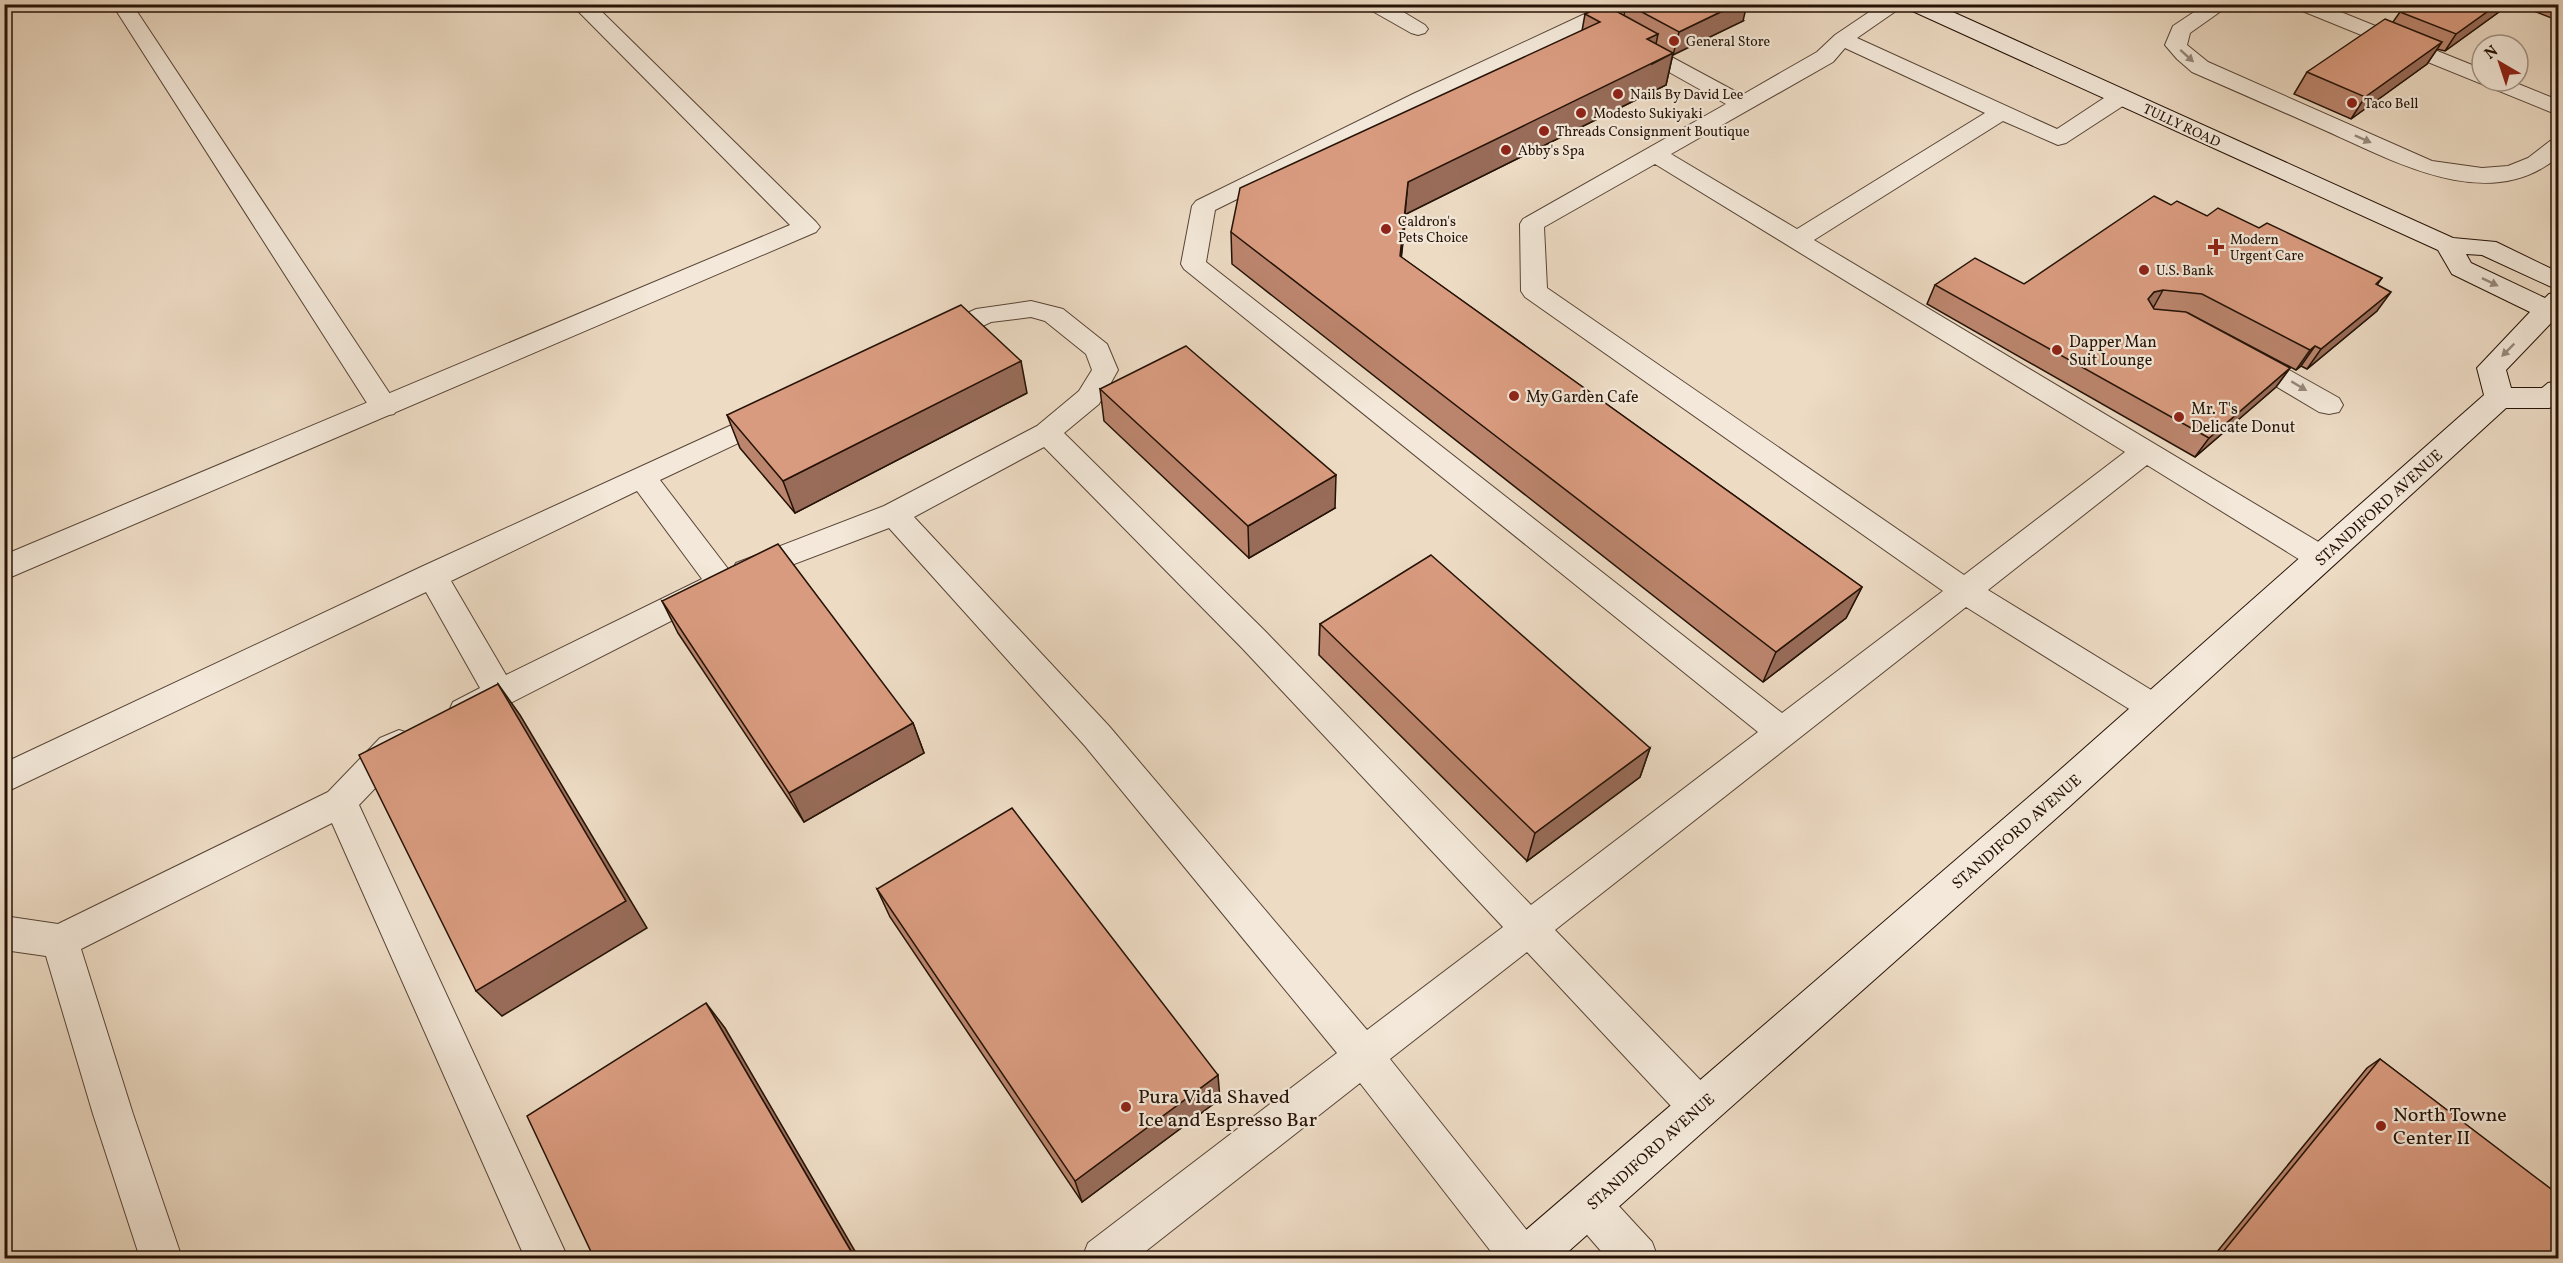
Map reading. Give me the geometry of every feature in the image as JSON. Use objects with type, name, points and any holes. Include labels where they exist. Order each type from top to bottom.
[{"type":"main road","points":[[4,568],[807,227],[582,4]]},
{"type":"main road","name":"TULLY ROAD","points":[[1916,4],[2448,245],[2487,248],[2559,282]]},
{"type":"main road","points":[[2448,245],[2461,268],[2555,308],[2491,368],[2499,398],[2549,398],[2559,390]]},
{"type":"main road","name":"STANDIFORD AVENUE","points":[[1528,1258],[2057,795],[2499,398]]},
{"type":"main road","points":[[1590,1206],[1636,1258]]},
{"type":"lane","points":[[122,4],[384,407]]},
{"type":"lane","points":[[1374,4],[1418,29]]},
{"type":"lane","points":[[1624,4],[1421,99],[1204,206],[1193,264],[1782,732]]},
{"type":"lane","points":[[1896,4],[1842,39],[1825,57],[1533,224],[1534,291],[1965,591],[2154,708]]},
{"type":"lane","points":[[2221,4],[2180,30],[2176,45],[2184,55],[2200,67],[2426,167],[2464,174],[2500,175],[2535,164],[2559,146]]},
{"type":"lane","points":[[2302,4],[2470,72]]},
{"type":"lane","points":[[1590,21],[1743,105]]},
{"type":"lane","points":[[1842,39],[2058,138],[2121,97]]},
{"type":"lane","points":[[2522,93],[2559,108]]},
{"type":"lane","points":[[1796,240],[2001,112]]},
{"type":"lane","points":[[1655,154],[2321,558]]},
{"type":"lane","points":[[4,933],[60,941],[340,802],[392,748],[434,726],[721,582],[894,514],[1047,433],[1089,397],[1105,370],[1098,350],[1054,315],[1030,309],[985,315],[910,350]]},
{"type":"lane","points":[[2228,347],[2329,405]]},
{"type":"lane","points":[[4,779],[792,406]]},
{"type":"lane","points":[[1047,433],[1253,639],[1698,1107]]},
{"type":"lane","points":[[1103,1258],[1365,1058],[1529,928],[2146,451]]},
{"type":"lane","points":[[642,477],[721,582]]},
{"type":"lane","points":[[894,514],[1097,736],[1365,1058],[1522,1258]]},
{"type":"lane","points":[[432,575],[498,693]]},
{"type":"lane","points":[[340,802],[547,1258]]},
{"type":"lane","points":[[60,941],[113,1114],[161,1258]]},
{"type":"building","points":[[1627,4],[1737,4],[1679,32]]},
{"type":"building","points":[[2410,4],[2498,4],[2456,34],[2400,12]]},
{"type":"building","points":[[1605,5],[1658,34],[1647,39],[1673,53],[1408,182],[1400,256],[1862,587],[1776,652],[1231,232],[1240,188],[1600,22],[1585,14]]},
{"type":"building","points":[[2385,19],[2442,42],[2365,97],[2307,72]]},
{"type":"building","points":[[2154,196],[2171,205],[2177,201],[2207,216],[2218,208],[2259,228],[2267,223],[2382,278],[2376,284],[2391,292],[2321,349],[2315,346],[2310,350],[2202,294],[2163,290],[2154,292],[2148,299],[2154,309],[2186,312],[2290,368],[2209,438],[1935,285],[1975,258],[2024,284]]},
{"type":"building","points":[[961,305],[1021,361],[783,481],[727,415]]},
{"type":"building","points":[[1186,346],[1336,475],[1248,526],[1100,389]]},
{"type":"building","points":[[778,544],[913,723],[789,793],[662,601]]},
{"type":"building","points":[[1431,555],[1650,748],[1535,833],[1320,624]]},
{"type":"building","points":[[498,684],[626,901],[476,991],[359,755]]},
{"type":"building","points":[[1012,808],[1218,1075],[1075,1181],[877,889]]},
{"type":"building","points":[[706,1003],[855,1258],[594,1258],[527,1116]]},
{"type":"building","name":"North Towne Center II","points":[[2380,1059],[2559,1195],[2559,1258],[2218,1258]]},
{"type":"place","name":"General Store","points":[[1674,41]]},
{"type":"place","name":"Nails By David Lee","points":[[1618,94]]},
{"type":"place","name":"Taco Bell","points":[[2352,103]]},
{"type":"place","name":"Modesto Sukiyaki","points":[[1581,113]]},
{"type":"place","name":"Threads Consignment Boutique","points":[[1544,131]]},
{"type":"place","name":"Abby's Spa","points":[[1506,150]]},
{"type":"place","name":"Caldron's Pets Choice","points":[[1386,229]]},
{"type":"place","name":"Modern Urgent Care","points":[[2216,247]]},
{"type":"place","name":"U.S. Bank","points":[[2144,270]]},
{"type":"place","name":"Dapper Man Suit Lounge","points":[[2057,350]]},
{"type":"place","name":"My Garden Cafe","points":[[1514,396]]},
{"type":"place","name":"Mr. T's Delicate Donut","points":[[2179,417]]},
{"type":"place","name":"Pura Vida Shaved Ice and Espresso Bar","points":[[1126,1107]]},
{"type":"place","name":"North Towne Center II","points":[[2381,1126]]}]
